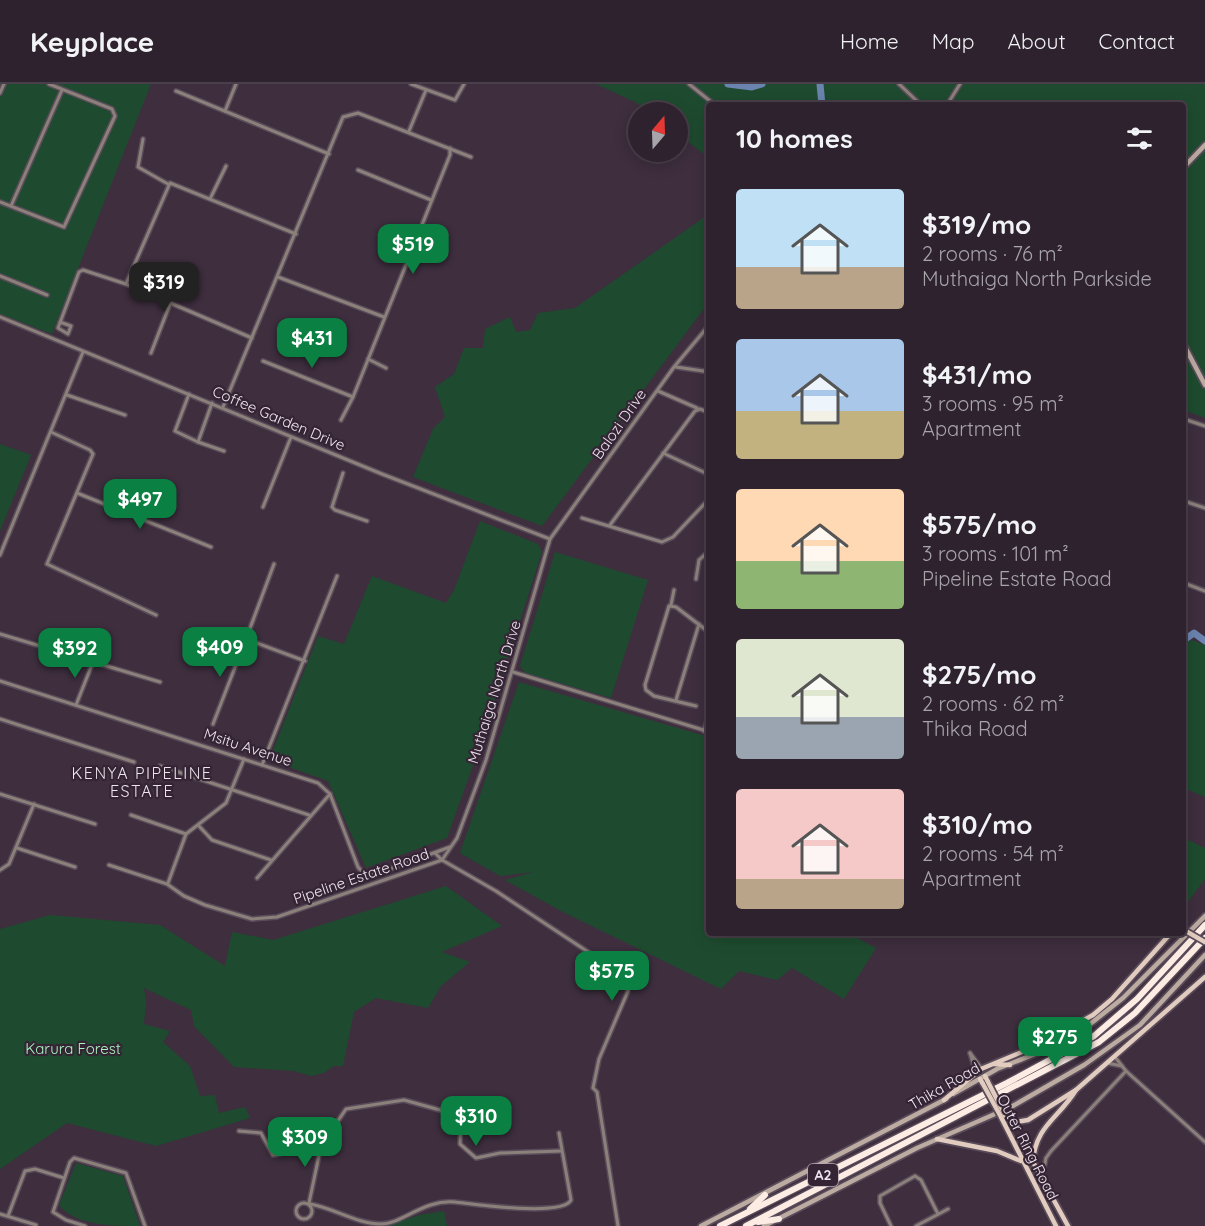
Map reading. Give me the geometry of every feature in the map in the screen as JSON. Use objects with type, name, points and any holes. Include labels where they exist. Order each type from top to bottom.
[{"type":"highway","name":"Thika Road","points":[[720,1226],[1007,1083],[1094,1036],[1137,999],[1205,926]]},
{"type":"highway","name":"Thika Road","points":[[746,1226],[790,1201],[1099,1042],[1142,1005],[1205,940]]},
{"type":"highway","points":[[747,1212],[765,1195]]},
{"type":"highway","points":[[753,1223],[779,1219]]},
{"type":"main road","points":[[1186,165],[1205,145]]},
{"type":"main road","points":[[1186,349],[1205,385]]},
{"type":"main road","name":"Thika Road","points":[[1186,935],[1205,916]]},
{"type":"main road","points":[[1186,931],[1205,940]]},
{"type":"main road","points":[[944,1100],[978,1071],[1041,1044],[1093,1015],[1109,1002],[1168,936]]},
{"type":"main road","name":"Thika Road","points":[[701,1226],[765,1195],[1010,1065],[1071,1037],[1123,998],[1185,936]]},
{"type":"main road","points":[[764,1226],[937,1139],[1011,1107],[1108,1051],[1140,1025],[1205,955]]},
{"type":"main road","points":[[1076,1090],[1205,977]]},
{"type":"main road","points":[[1104,1013],[1109,1002]]},
{"type":"main road","points":[[1140,1025],[1145,1030]]},
{"type":"main road","points":[[991,1064],[1010,1065]]},
{"type":"main road","name":"Outer Ring Road","points":[[984,1080],[1003,1116],[1021,1161],[1056,1226]]},
{"type":"main road","name":"Outer Ring Road","points":[[1003,1116],[1016,1122],[1028,1119],[1076,1090]]},
{"type":"main road","name":"Outer Ring Road","points":[[1068,1226],[1033,1162],[1036,1142],[1043,1128],[1076,1090]]},
{"type":"main road","points":[[937,1139],[997,1151],[1021,1161]]},
{"type":"street","points":[[0,93],[4,84]]},
{"type":"street","points":[[0,202],[63,227],[116,112],[49,84]]},
{"type":"street","points":[[225,111],[236,84]]},
{"type":"street","points":[[411,84],[455,100],[464,84]]},
{"type":"street","points":[[689,84],[712,102]]},
{"type":"street","points":[[899,84],[918,102]]},
{"type":"street","points":[[949,102],[960,84]]},
{"type":"street","points":[[11,207],[62,90]]},
{"type":"street","points":[[409,131],[426,90]]},
{"type":"street","points":[[176,91],[329,154]]},
{"type":"street","points":[[223,407],[329,154],[340,122],[349,114],[358,113],[471,157]]},
{"type":"street","points":[[144,139],[138,167],[169,184],[296,234]]},
{"type":"street","points":[[340,420],[353,397],[450,155],[450,148]]},
{"type":"street","points":[[210,200],[226,166]]},
{"type":"street","points":[[358,170],[432,200]]},
{"type":"street","points":[[126,284],[169,184]]},
{"type":"street","points":[[60,322],[71,326],[68,334],[58,329],[60,322],[80,272],[83,270],[126,284],[252,338]]},
{"type":"street","points":[[0,276],[47,295]]},
{"type":"street","points":[[278,277],[384,317]]},
{"type":"street","points":[[152,353],[170,304]]},
{"type":"street","name":"Coffee Garden Drive","points":[[0,317],[223,407],[291,437],[550,539]]},
{"type":"street","name":"Balozi Drive","points":[[550,539],[674,367],[706,329]]},
{"type":"street","points":[[0,555],[83,352]]},
{"type":"street","points":[[368,359],[386,368]]},
{"type":"street","points":[[263,361],[353,397]]},
{"type":"street","points":[[674,367],[706,371]]},
{"type":"street","points":[[657,391],[706,412]]},
{"type":"street","points":[[189,394],[175,431],[224,451]]},
{"type":"street","points":[[66,395],[125,415]]},
{"type":"street","points":[[198,442],[212,403]]},
{"type":"street","points":[[610,525],[699,409]]},
{"type":"street","points":[[1186,420],[1205,426]]},
{"type":"street","points":[[51,432],[92,453],[47,565],[156,615]]},
{"type":"street","points":[[263,507],[291,437]]},
{"type":"street","points":[[663,453],[706,473]]},
{"type":"street","points":[[343,473],[332,507],[367,521]]},
{"type":"street","points":[[77,493],[211,547]]},
{"type":"street","points":[[582,518],[662,542],[674,537],[706,502]]},
{"type":"street","points":[[1186,502],[1205,508]]},
{"type":"street","name":"Muthaiga North Drive","points":[[450,847],[458,838],[476,789],[513,672],[550,539]]},
{"type":"street","points":[[696,579],[698,562],[706,554]]},
{"type":"street","points":[[213,724],[274,564]]},
{"type":"street","points":[[262,765],[337,576]]},
{"type":"street","points":[[1186,584],[1205,591]]},
{"type":"street","points":[[674,590],[645,688],[654,696],[696,706]]},
{"type":"street","points":[[671,605],[706,630]]},
{"type":"street","points":[[676,700],[699,624]]},
{"type":"street","points":[[0,634],[160,682]]},
{"type":"street","points":[[246,639],[305,661]]},
{"type":"street","points":[[76,705],[93,662]]},
{"type":"street","points":[[513,672],[704,730],[706,724]]},
{"type":"street","name":"Msitu Avenue","points":[[0,681],[318,783],[330,794]]},
{"type":"street","points":[[0,719],[134,762]]},
{"type":"street","points":[[167,884],[186,834],[200,826],[226,802],[244,759]]},
{"type":"street","points":[[160,766],[309,815]]},
{"type":"street","points":[[0,794],[95,824]]},
{"type":"street","points":[[257,878],[309,815],[330,794],[358,867],[364,875],[379,873],[450,847]]},
{"type":"street","points":[[0,870],[9,864],[34,804]]},
{"type":"street","points":[[131,815],[186,834]]},
{"type":"street","points":[[200,826],[212,840],[271,860]]},
{"type":"street","points":[[435,853],[442,860],[450,847]]},
{"type":"street","points":[[16,848],[75,867]]},
{"type":"street","name":"Pipeline Estate Road","points":[[109,865],[167,884],[205,905],[252,919],[277,917],[442,860],[496,891],[626,977],[628,991],[599,1059],[593,1088],[597,1092],[618,1226]]},
{"type":"street","points":[[978,1071],[970,1053],[978,1071]]},
{"type":"street","points":[[1115,1056],[1126,1071],[1205,1142]]},
{"type":"street","points":[[1107,1063],[1122,1066]]},
{"type":"street","points":[[1041,1179],[1046,1158],[1126,1071]]},
{"type":"street","points":[[491,1113],[461,1115],[404,1100],[349,1107],[318,1154],[309,1196],[308,1203],[308,1219],[304,1226],[301,1221],[297,1208],[299,1203],[308,1203],[371,1223],[384,1224],[416,1209],[446,1202],[525,1209],[565,1206],[571,1200],[559,1132]]},
{"type":"street","points":[[461,1115],[460,1144],[476,1158],[500,1153],[561,1151]]},
{"type":"street","points":[[239,1131],[261,1133],[273,1155],[297,1144],[315,1141],[324,1143]]},
{"type":"street","points":[[85,1226],[66,1220],[53,1212],[70,1162],[77,1157],[124,1172],[145,1226]]},
{"type":"street","points":[[8,1216],[25,1171],[34,1169],[64,1178]]},
{"type":"street","points":[[891,1226],[880,1203],[880,1196],[915,1176],[921,1180],[938,1214]]},
{"type":"street","points":[[916,1226],[948,1209]]},
{"type":"street","points":[[0,1214],[36,1225]]},
{"type":"street","points":[[301,1221],[308,1219]]},
{"type":"green space","points":[[0,84],[151,84],[52,334],[0,314]]},
{"type":"green space","points":[[596,84],[1205,84],[1205,418],[1186,411],[1186,102],[706,102],[706,156],[688,142],[688,102],[635,102]]},
{"type":"green space","points":[[706,216],[706,306],[542,526],[413,477],[433,429],[445,417],[435,387],[454,374],[464,348],[483,348],[485,329],[510,317],[516,332],[530,330],[538,313],[575,308]]},
{"type":"green space","points":[[0,444],[31,455],[0,531]]},
{"type":"green space","points":[[480,521],[538,544],[542,552],[482,740],[447,838],[366,868],[328,781],[269,760],[318,636],[344,644],[372,576],[446,603],[454,590]]},
{"type":"green space","points":[[555,552],[648,580],[611,698],[525,673],[520,666]]},
{"type":"green space","points":[[1192,640],[1205,645],[1205,797],[1186,789],[1186,642]]},
{"type":"green space","points":[[519,682],[706,736],[706,936],[854,936],[876,948],[844,999],[792,968],[777,980],[739,971],[721,989],[561,911],[505,880],[533,872],[500,876],[460,853]]},
{"type":"green space","points":[[1186,839],[1205,848],[1205,879],[1186,904]]},
{"type":"green space","name":"Karura Forest","points":[[446,886],[502,926],[442,952],[470,962],[441,986],[428,1008],[376,998],[354,1012],[343,1066],[334,1066],[324,1073],[311,1076],[294,1071],[234,1067],[194,1026],[191,1010],[144,988],[146,1001],[144,1024],[170,1031],[163,1042],[190,1066],[200,1096],[215,1095],[219,1113],[245,1107],[250,1118],[156,1146],[67,1123],[0,1169],[0,929],[50,915],[160,925],[225,966],[232,932],[273,940]]},
{"type":"green space","points":[[76,1163],[123,1176],[140,1226],[108,1225],[85,1221],[66,1212],[59,1205]]},
{"type":"green space","points":[[444,1211],[447,1226],[387,1226],[419,1215]]},
{"type":"waterway","points":[[728,84],[752,87],[762,84]]},
{"type":"waterway","points":[[820,84],[822,102]]},
{"type":"waterway","points":[[1186,639],[1194,633],[1205,641]]},
{"type":"district","name":"KENYA PIPELINE ESTATE","points":[[142,782]]}]
